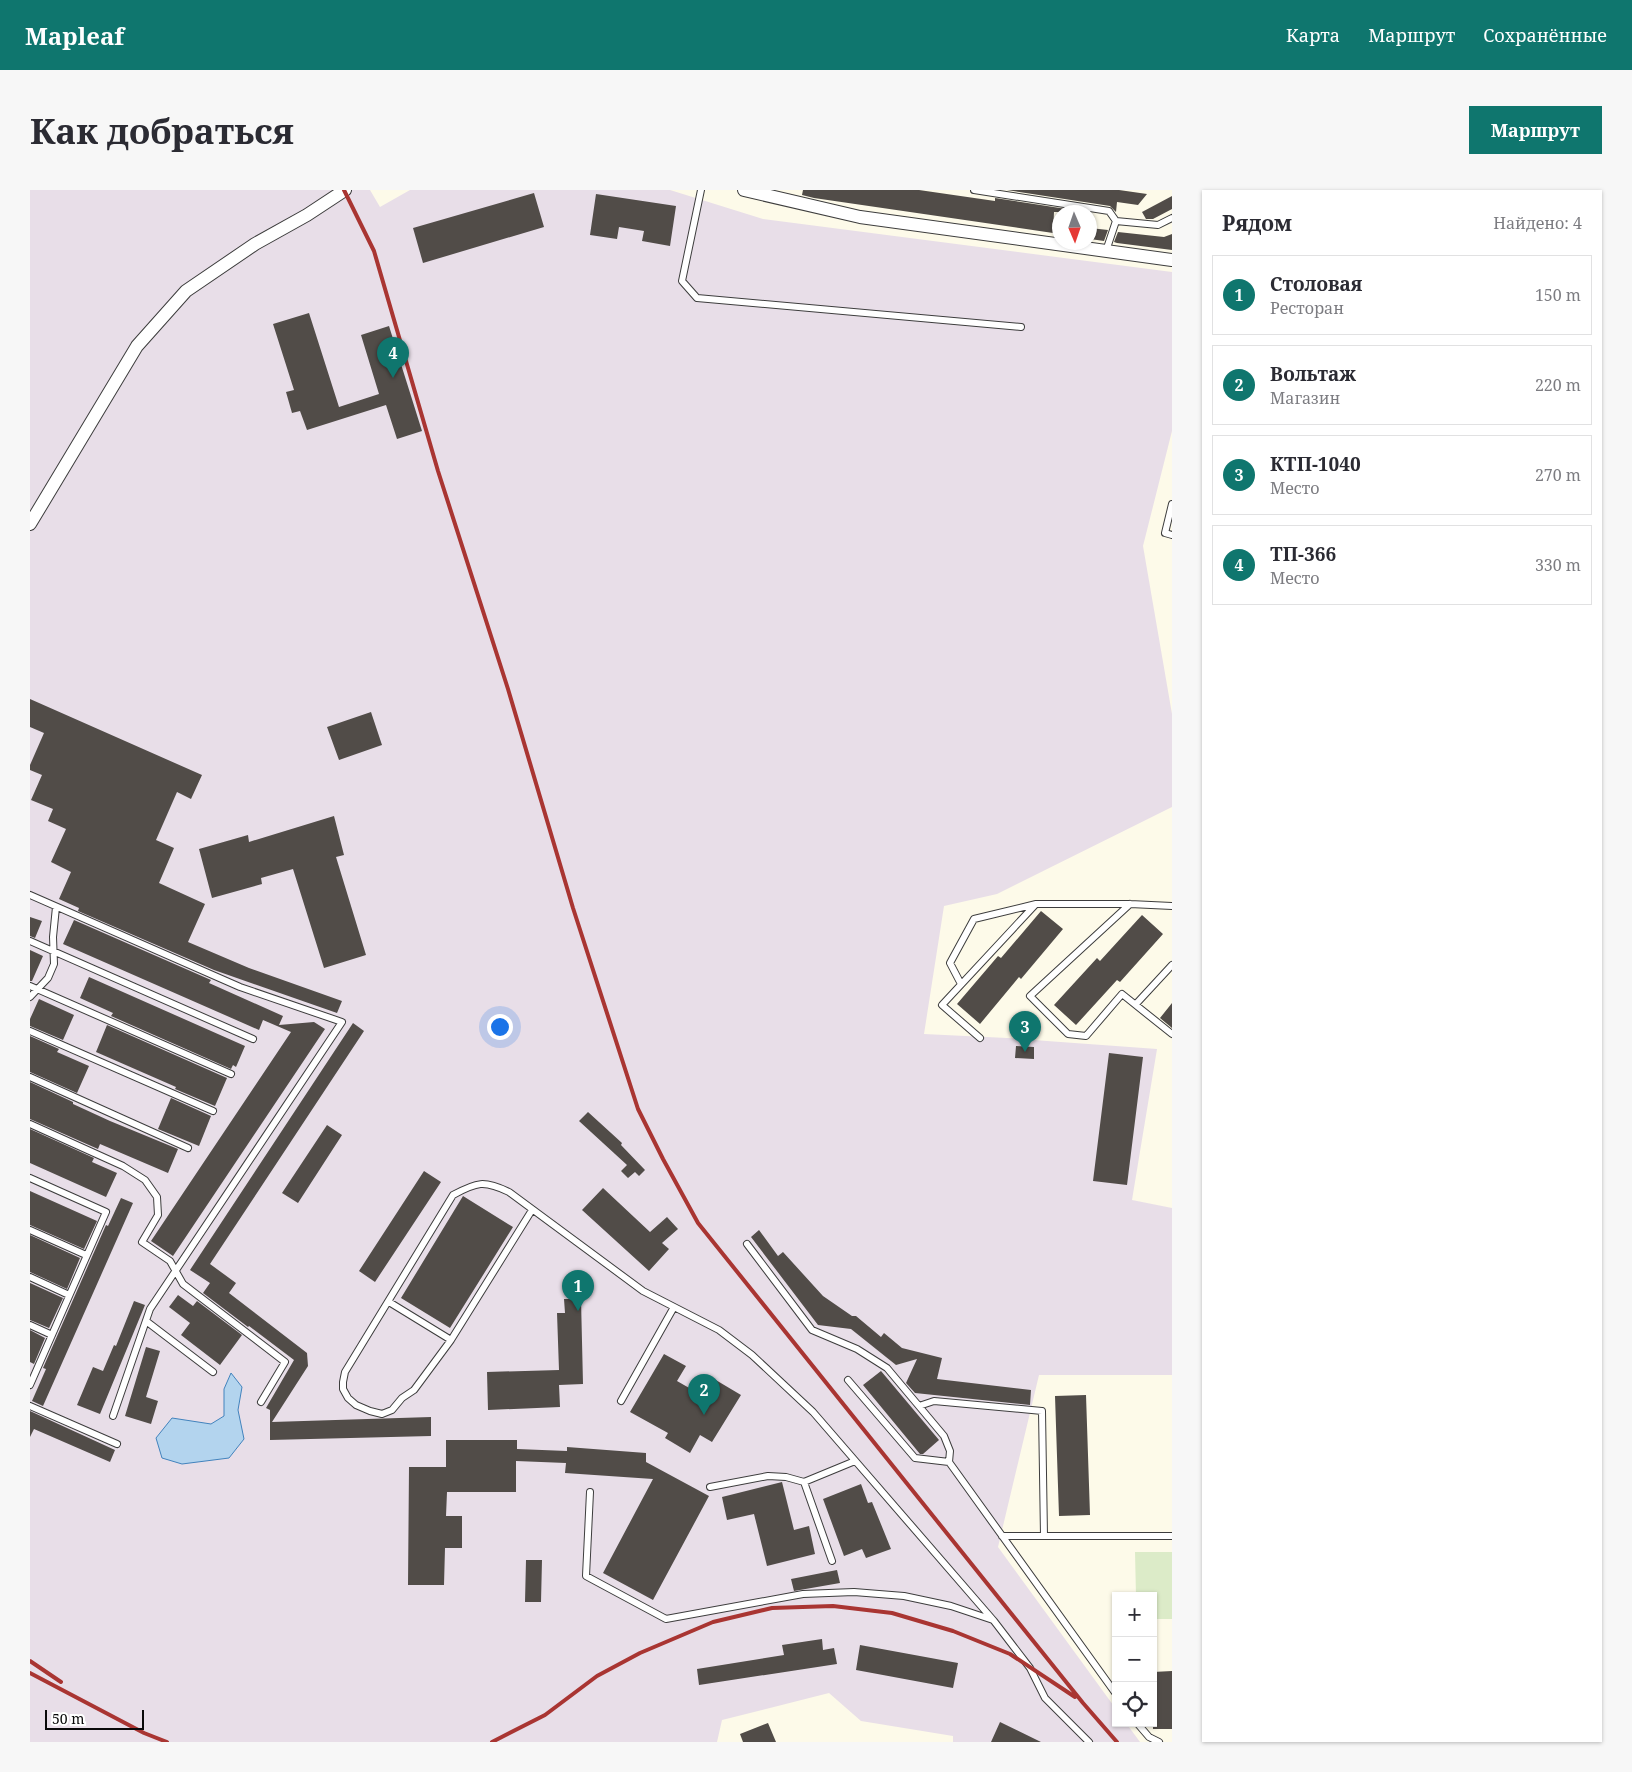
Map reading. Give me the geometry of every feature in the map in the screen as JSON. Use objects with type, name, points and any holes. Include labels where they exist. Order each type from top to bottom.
[{"type":"street","points":[[30,524],[137,346],[186,291],[255,244],[345,190]]},
{"type":"street","points":[[744,190],[860,217],[1172,260]]},
{"type":"lane","points":[[701,190],[682,281],[697,298],[1021,327]]},
{"type":"lane","points":[[974,190],[1110,211],[1116,221],[1106,251]]},
{"type":"lane","points":[[1116,221],[1158,225],[1172,218]]},
{"type":"lane","points":[[1172,504],[1165,533],[1172,535]]},
{"type":"lane","points":[[30,895],[240,987],[342,1022],[150,1309],[113,1416]]},
{"type":"lane","points":[[980,1038],[942,1005],[1036,904]]},
{"type":"lane","points":[[961,984],[950,962],[974,919],[1036,904],[1172,906]]},
{"type":"lane","points":[[1130,904],[1030,996],[1068,1034],[1086,1036],[1122,994],[1172,1034]]},
{"type":"lane","points":[[30,997],[48,978],[54,964],[52,937],[56,907]]},
{"type":"lane","points":[[30,941],[253,1038]]},
{"type":"lane","points":[[1136,1004],[1172,965]]},
{"type":"lane","points":[[30,986],[231,1074]]},
{"type":"lane","points":[[30,1031],[213,1111]]},
{"type":"lane","points":[[30,1077],[188,1148]]},
{"type":"lane","points":[[30,1124],[123,1166],[145,1180],[157,1197],[158,1215],[142,1242],[170,1261],[183,1284],[285,1362],[261,1402]]},
{"type":"lane","points":[[30,1178],[106,1212],[52,1335],[32,1372],[30,1385]]},
{"type":"lane","points":[[532,1210],[451,1340],[414,1390],[402,1398],[392,1410],[382,1414],[356,1405],[348,1398],[342,1382],[345,1372],[454,1195],[471,1185],[493,1184],[509,1192],[644,1291],[719,1330],[752,1355],[813,1412],[994,1621],[1030,1668],[1045,1698],[1090,1742]]},
{"type":"lane","points":[[30,1230],[86,1255]]},
{"type":"lane","points":[[747,1244],[812,1330],[857,1349],[887,1368],[944,1436],[950,1451],[949,1462],[1112,1688]]},
{"type":"lane","points":[[30,1277],[69,1295]]},
{"type":"lane","points":[[389,1302],[451,1340]]},
{"type":"lane","points":[[620,1401],[674,1307]]},
{"type":"lane","points":[[146,1321],[213,1372]]},
{"type":"lane","points":[[30,1325],[52,1335]]},
{"type":"lane","points":[[848,1380],[915,1458],[949,1462]]},
{"type":"lane","points":[[919,1406],[934,1401],[1042,1411],[1044,1536]]},
{"type":"lane","points":[[30,1406],[117,1444]]},
{"type":"lane","points":[[710,1486],[768,1476],[786,1477],[804,1482],[855,1461]]},
{"type":"lane","points":[[804,1482],[832,1560]]},
{"type":"lane","points":[[590,1492],[586,1576],[666,1619],[803,1594],[854,1592],[904,1596],[950,1606],[994,1621]]},
{"type":"lane","points":[[1002,1536],[1172,1536]]},
{"type":"lane","points":[[1140,1727],[1148,1737],[1159,1742]]},
{"type":"shaded area","points":[[30,190],[370,190],[380,207],[410,190],[670,190],[763,219],[1172,272],[1172,431],[1143,546],[1172,714],[1172,807],[997,894],[944,906],[924,1034],[1157,1049],[1132,1200],[1172,1208],[1172,1375],[1039,1375],[998,1547],[1112,1704],[1112,1727],[1129,1727],[1140,1742],[953,1742],[953,1736],[861,1721],[829,1693],[722,1720],[717,1742],[30,1742]]},
{"type":"green space","points":[[1135,1552],[1172,1552],[1172,1619],[1157,1619],[1157,1592],[1136,1592]]},
{"type":"water","points":[[231,1373],[242,1387],[238,1410],[244,1439],[229,1458],[182,1464],[162,1458],[156,1438],[172,1418],[211,1424],[224,1416],[224,1389]]},
{"type":"building","points":[[803,190],[919,190],[995,201],[995,198],[1052,207],[1052,233],[814,198],[802,195]]},
{"type":"building","points":[[1007,190],[1119,190],[1147,194],[1138,205],[1117,202],[1116,212],[1110,206]]},
{"type":"building","points":[[534,193],[544,227],[423,263],[413,228]]},
{"type":"building","points":[[596,194],[676,206],[670,246],[642,241],[644,231],[619,227],[617,239],[590,235]]},
{"type":"building","points":[[1172,196],[1172,209],[1153,219],[1146,219],[1142,212]]},
{"type":"building","points":[[1097,229],[1108,230],[1104,241],[1097,240]]},
{"type":"building","points":[[1118,232],[1164,237],[1172,234],[1172,250],[1114,242]]},
{"type":"building","points":[[309,313],[339,407],[379,394],[361,335],[389,326],[422,431],[397,439],[386,405],[307,430],[300,411],[292,413],[286,392],[294,390],[273,324]]},
{"type":"building","points":[[30,699],[202,775],[191,799],[177,792],[156,840],[174,848],[159,883],[205,904],[188,942],[249,968],[342,1001],[337,1013],[214,970],[78,911],[79,908],[59,899],[71,872],[51,862],[66,829],[48,821],[53,809],[31,800],[42,775],[30,770],[30,765],[44,733],[30,727]]},
{"type":"building","points":[[371,712],[382,745],[339,760],[327,727]]},
{"type":"building","points":[[334,816],[344,855],[336,857],[366,955],[324,968],[293,869],[261,878],[262,884],[212,898],[199,849],[248,835],[249,842]]},
{"type":"building","points":[[1041,911],[1063,929],[1021,979],[1019,977],[980,1024],[957,1004],[998,956],[1001,958]]},
{"type":"building","points":[[1142,915],[1163,934],[1120,982],[1117,980],[1076,1025],[1054,1005],[1097,958],[1100,961]]},
{"type":"building","points":[[30,917],[42,921],[35,938],[30,936]]},
{"type":"building","points":[[74,920],[211,980],[209,983],[283,1016],[279,1025],[314,1022],[325,1029],[173,1256],[151,1241],[291,1032],[263,1020],[259,1030],[63,944]]},
{"type":"building","points":[[30,950],[43,956],[32,981],[30,981]]},
{"type":"building","points":[[89,977],[245,1046],[236,1067],[233,1065],[231,1069],[111,1016],[113,1013],[80,998]]},
{"type":"building","points":[[39,999],[74,1015],[63,1040],[30,1026],[30,1019]]},
{"type":"building","points":[[1172,1003],[1172,1028],[1160,1018]]},
{"type":"building","points":[[353,1023],[364,1031],[210,1264],[236,1283],[229,1293],[307,1353],[308,1366],[272,1422],[431,1417],[431,1436],[270,1440],[270,1410],[266,1408],[294,1360],[203,1293],[210,1283],[190,1270]]},
{"type":"building","points":[[107,1025],[227,1078],[215,1106],[96,1052]]},
{"type":"building","points":[[30,1036],[59,1049],[57,1052],[89,1066],[77,1093],[30,1072]]},
{"type":"building","points":[[1016,1046],[1034,1047],[1034,1059],[1015,1058]]},
{"type":"building","points":[[1109,1053],[1143,1057],[1127,1185],[1093,1181]]},
{"type":"building","points":[[30,1082],[110,1121],[178,1149],[168,1173],[100,1144],[98,1149],[30,1119]]},
{"type":"building","points":[[171,1098],[211,1116],[199,1146],[158,1129]]},
{"type":"building","points":[[588,1112],[622,1143],[621,1145],[645,1170],[639,1176],[635,1172],[628,1178],[621,1171],[627,1165],[579,1121]]},
{"type":"building","points":[[327,1125],[342,1135],[298,1203],[282,1193]]},
{"type":"building","points":[[30,1129],[94,1158],[92,1162],[117,1173],[106,1197],[30,1163]]},
{"type":"building","points":[[424,1171],[441,1182],[375,1282],[359,1271]]},
{"type":"building","points":[[603,1188],[650,1232],[667,1217],[678,1229],[662,1243],[669,1249],[649,1271],[582,1210]]},
{"type":"building","points":[[30,1191],[97,1221],[84,1249],[30,1225]]},
{"type":"building","points":[[463,1196],[513,1227],[450,1328],[401,1298]]},
{"type":"building","points":[[121,1198],[133,1203],[43,1406],[32,1401],[46,1369],[43,1368],[106,1225],[108,1226]]},
{"type":"building","points":[[759,1230],[778,1256],[783,1252],[823,1296],[852,1316],[856,1316],[881,1337],[884,1333],[902,1348],[942,1358],[937,1379],[1031,1390],[1030,1405],[915,1393],[906,1383],[917,1359],[896,1365],[851,1329],[818,1325],[751,1237]]},
{"type":"building","points":[[30,1235],[80,1258],[67,1289],[30,1272]]},
{"type":"building","points":[[30,1283],[63,1298],[49,1328],[30,1320]]},
{"type":"building","points":[[178,1295],[193,1306],[197,1301],[242,1335],[220,1365],[181,1335],[190,1323],[169,1307]]},
{"type":"building","points":[[564,1299],[581,1299],[583,1384],[559,1385],[560,1407],[488,1410],[487,1372],[559,1370],[557,1313],[565,1313]]},
{"type":"building","points":[[134,1301],[145,1305],[100,1414],[77,1405],[93,1367],[103,1371],[114,1345],[116,1346]]},
{"type":"building","points":[[30,1330],[45,1338],[34,1364],[30,1362]]},
{"type":"building","points":[[146,1347],[160,1351],[146,1397],[158,1401],[151,1424],[125,1416]]},
{"type":"building","points":[[664,1354],[686,1366],[677,1381],[698,1393],[709,1376],[741,1395],[712,1442],[700,1435],[690,1453],[665,1438],[668,1433],[630,1412]]},
{"type":"building","points":[[881,1371],[939,1440],[923,1454],[920,1454],[863,1385]]},
{"type":"building","points":[[1086,1395],[1090,1515],[1059,1516],[1055,1396]]},
{"type":"building","points":[[30,1411],[115,1450],[110,1462],[34,1429],[30,1437]]},
{"type":"building","points":[[446,1440],[517,1440],[517,1449],[567,1451],[567,1447],[646,1453],[646,1462],[709,1496],[653,1600],[603,1573],[653,1479],[565,1473],[566,1463],[516,1461],[516,1492],[447,1492],[446,1516],[462,1516],[462,1548],[445,1548],[444,1585],[408,1585],[409,1467],[446,1467]]},
{"type":"building","points":[[782,1482],[794,1530],[809,1526],[815,1554],[767,1566],[754,1514],[727,1520],[722,1497]]},
{"type":"building","points":[[861,1484],[868,1503],[872,1502],[891,1549],[866,1558],[862,1549],[844,1556],[823,1499]]},
{"type":"building","points":[[526,1560],[542,1560],[541,1602],[525,1602]]},
{"type":"building","points":[[837,1570],[840,1583],[794,1591],[791,1579]]},
{"type":"building","points":[[822,1639],[823,1650],[834,1648],[837,1664],[699,1685],[697,1669],[784,1655],[782,1645]]},
{"type":"building","points":[[860,1645],[958,1663],[953,1688],[856,1670]]},
{"type":"building","points":[[1172,1671],[1172,1729],[1153,1729],[1153,1727],[1157,1727],[1157,1672]]},
{"type":"building","points":[[1000,1722],[1041,1742],[991,1742]]},
{"type":"building","points":[[768,1723],[776,1742],[743,1742],[740,1734]]},
{"type":"railway","points":[[344,190],[374,251],[438,471],[508,689],[573,908],[638,1109],[698,1223],[1083,1703],[1117,1742]]},
{"type":"railway","points":[[492,1742],[545,1715],[597,1676],[640,1653],[713,1622],[772,1608],[833,1606],[892,1613],[953,1631],[1010,1654],[1075,1697]]},
{"type":"railway","points":[[30,1661],[61,1682]]},
{"type":"railway","points":[[30,1673],[144,1733],[167,1742]]},
{"type":"place","name":"ТП-366","points":[[393,378]]},
{"type":"place","name":"КТП-1040","points":[[1025,1052]]},
{"type":"place","name":"Столовая","points":[[578,1311]]},
{"type":"place","name":"Вольтаж","points":[[704,1415]]}]
